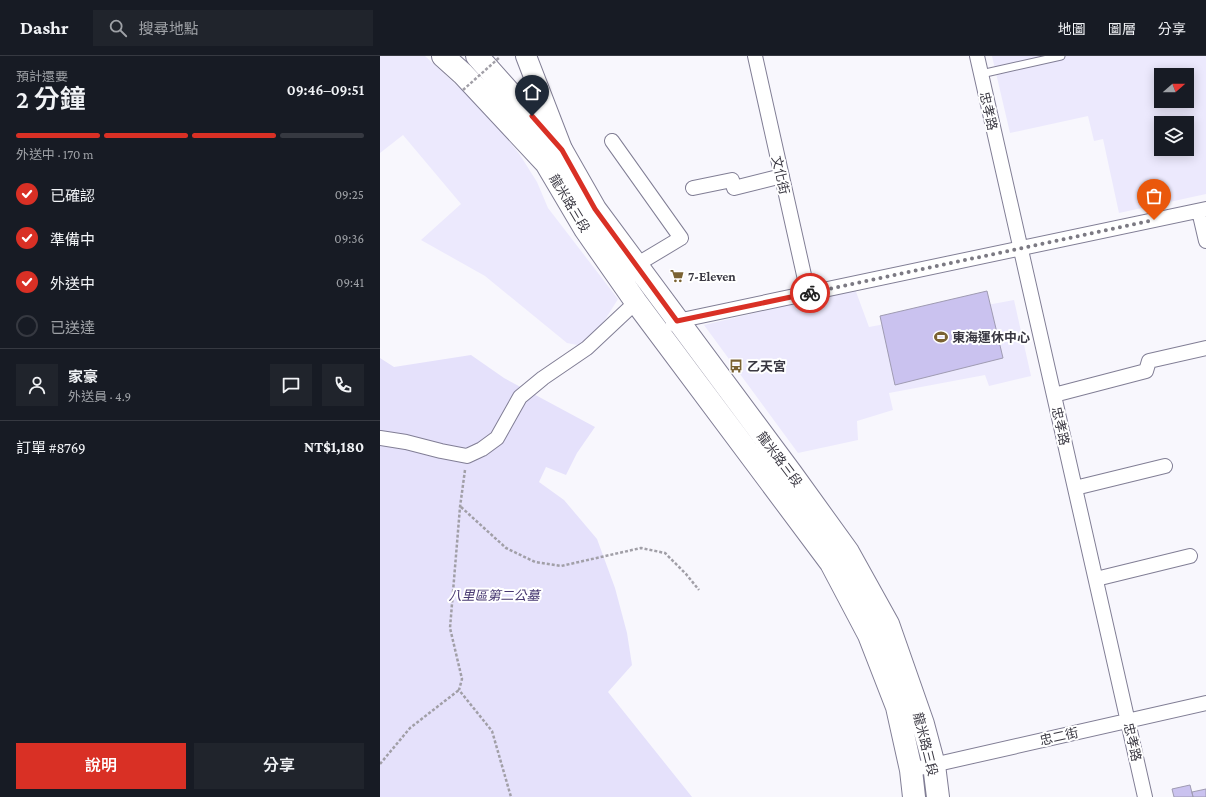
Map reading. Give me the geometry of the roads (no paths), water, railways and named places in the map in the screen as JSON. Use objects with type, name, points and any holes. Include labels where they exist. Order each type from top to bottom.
[{"type":"main road","points":[[443,56],[554,157]]},
{"type":"main road","points":[[477,56],[554,157]]},
{"type":"main road","points":[[526,56],[554,157]]},
{"type":"main road","name":"龍米路三段","points":[[554,157],[595,209],[636,265],[668,327],[831,563],[869,634],[897,707],[911,770],[914,797]]},
{"type":"main road","name":"龍米路三段","points":[[554,157],[585,229],[636,302],[668,327],[791,473],[848,552],[888,624],[923,724],[934,765],[938,797]]},
{"type":"street","name":"文化街","points":[[755,56],[808,293]]},
{"type":"street","name":"忠孝路","points":[[977,56],[1145,797]]},
{"type":"street","points":[[612,142],[681,238],[636,265]]},
{"type":"street","points":[[693,188],[732,180],[734,188],[782,176]]},
{"type":"street","points":[[668,327],[808,293],[1202,210],[1206,241]]},
{"type":"street","points":[[380,438],[406,442],[467,456],[482,449],[497,438],[520,397],[543,378],[587,348],[636,302]]},
{"type":"street","points":[[1054,395],[1146,371],[1149,361],[1206,348]]},
{"type":"street","points":[[1076,488],[1165,466]]},
{"type":"street","points":[[1096,579],[1190,556]]},
{"type":"street","name":"忠二街","points":[[911,770],[1206,703]]},
{"type":"lane","points":[[981,74],[1061,56]]},
{"type":"place","name":"7-Eleven","points":[[677,276]]},
{"type":"place","name":"東海運休中心","points":[[941,337]]},
{"type":"place","name":"乙天宮","points":[[736,366]]},
{"type":"park label","name":"八里區第二公墓","points":[[494,595]]}]
